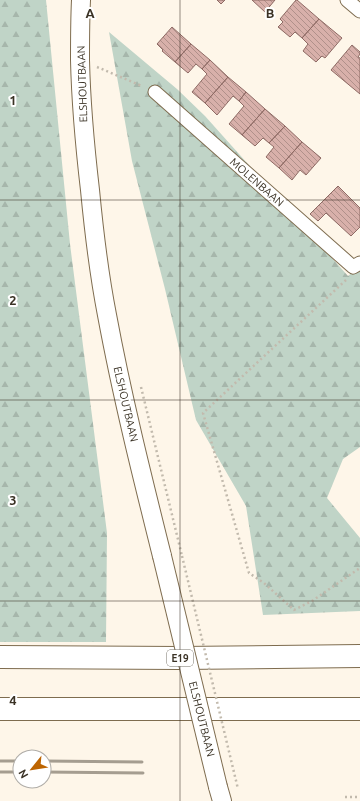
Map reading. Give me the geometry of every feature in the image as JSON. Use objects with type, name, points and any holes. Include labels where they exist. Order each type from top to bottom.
[{"type":"highway","name":"E19","points":[[0,658],[360,656]]},
{"type":"highway","points":[[0,710],[360,709]]},
{"type":"main road","name":"ELSHOUTBAAN","points":[[80,0],[80,59],[86,150],[93,217],[106,307],[118,372],[135,445],[220,794]]},
{"type":"street","points":[[347,0],[360,11]]},
{"type":"street","name":"MOLENBAAN","points":[[155,92],[353,266],[360,263]]},
{"type":"path","points":[[80,59],[155,92]]},
{"type":"path","points":[[97,67],[97,74]]},
{"type":"path","points":[[348,278],[203,413],[249,573],[264,583],[294,610],[312,601],[360,568]]},
{"type":"path","points":[[141,387],[238,789]]},
{"type":"path","points":[[345,797],[360,797]]},
{"type":"green space","points":[[0,0],[46,0],[70,244],[107,533],[106,642],[0,642]]},
{"type":"green space","points":[[109,32],[177,89],[205,116],[348,276],[360,266],[360,447],[343,459],[327,498],[360,538],[360,611],[263,615],[246,506],[196,420],[165,289],[132,161]]},
{"type":"building","points":[[217,0],[225,0],[221,4]]},
{"type":"building","points":[[252,0],[275,0],[265,12]]},
{"type":"building","points":[[296,0],[319,19],[302,38],[295,32],[290,37],[278,27],[283,22],[280,19]]},
{"type":"building","points":[[319,19],[342,38],[325,58],[322,56],[316,62],[303,51],[308,44],[302,38]]},
{"type":"building","points":[[172,27],[191,44],[175,62],[162,51],[163,50],[157,44]]},
{"type":"building","points":[[191,44],[210,60],[202,69],[196,64],[188,73],[175,62]]},
{"type":"building","points":[[352,45],[360,52],[358,57],[360,58],[360,94],[331,70]]},
{"type":"building","points":[[210,60],[228,77],[205,103],[192,92],[207,74],[202,69]]},
{"type":"building","points":[[228,77],[246,92],[239,101],[233,96],[217,115],[205,103]]},
{"type":"building","points":[[246,92],[265,109],[242,135],[229,124],[244,106],[239,101]]},
{"type":"building","points":[[265,109],[285,126],[269,143],[263,138],[255,146],[242,135]]},
{"type":"building","points":[[285,126],[302,142],[279,168],[266,157],[274,147],[269,143]]},
{"type":"building","points":[[302,142],[321,158],[306,175],[300,170],[292,180],[279,168]]},
{"type":"building","points":[[338,186],[360,208],[360,227],[351,236],[326,213],[318,221],[310,214]]},
{"type":"railway","points":[[0,761],[12,761]]},
{"type":"railway","points":[[52,761],[142,762]]},
{"type":"railway","points":[[0,772],[12,772]]},
{"type":"railway","points":[[52,772],[143,773]]}]
